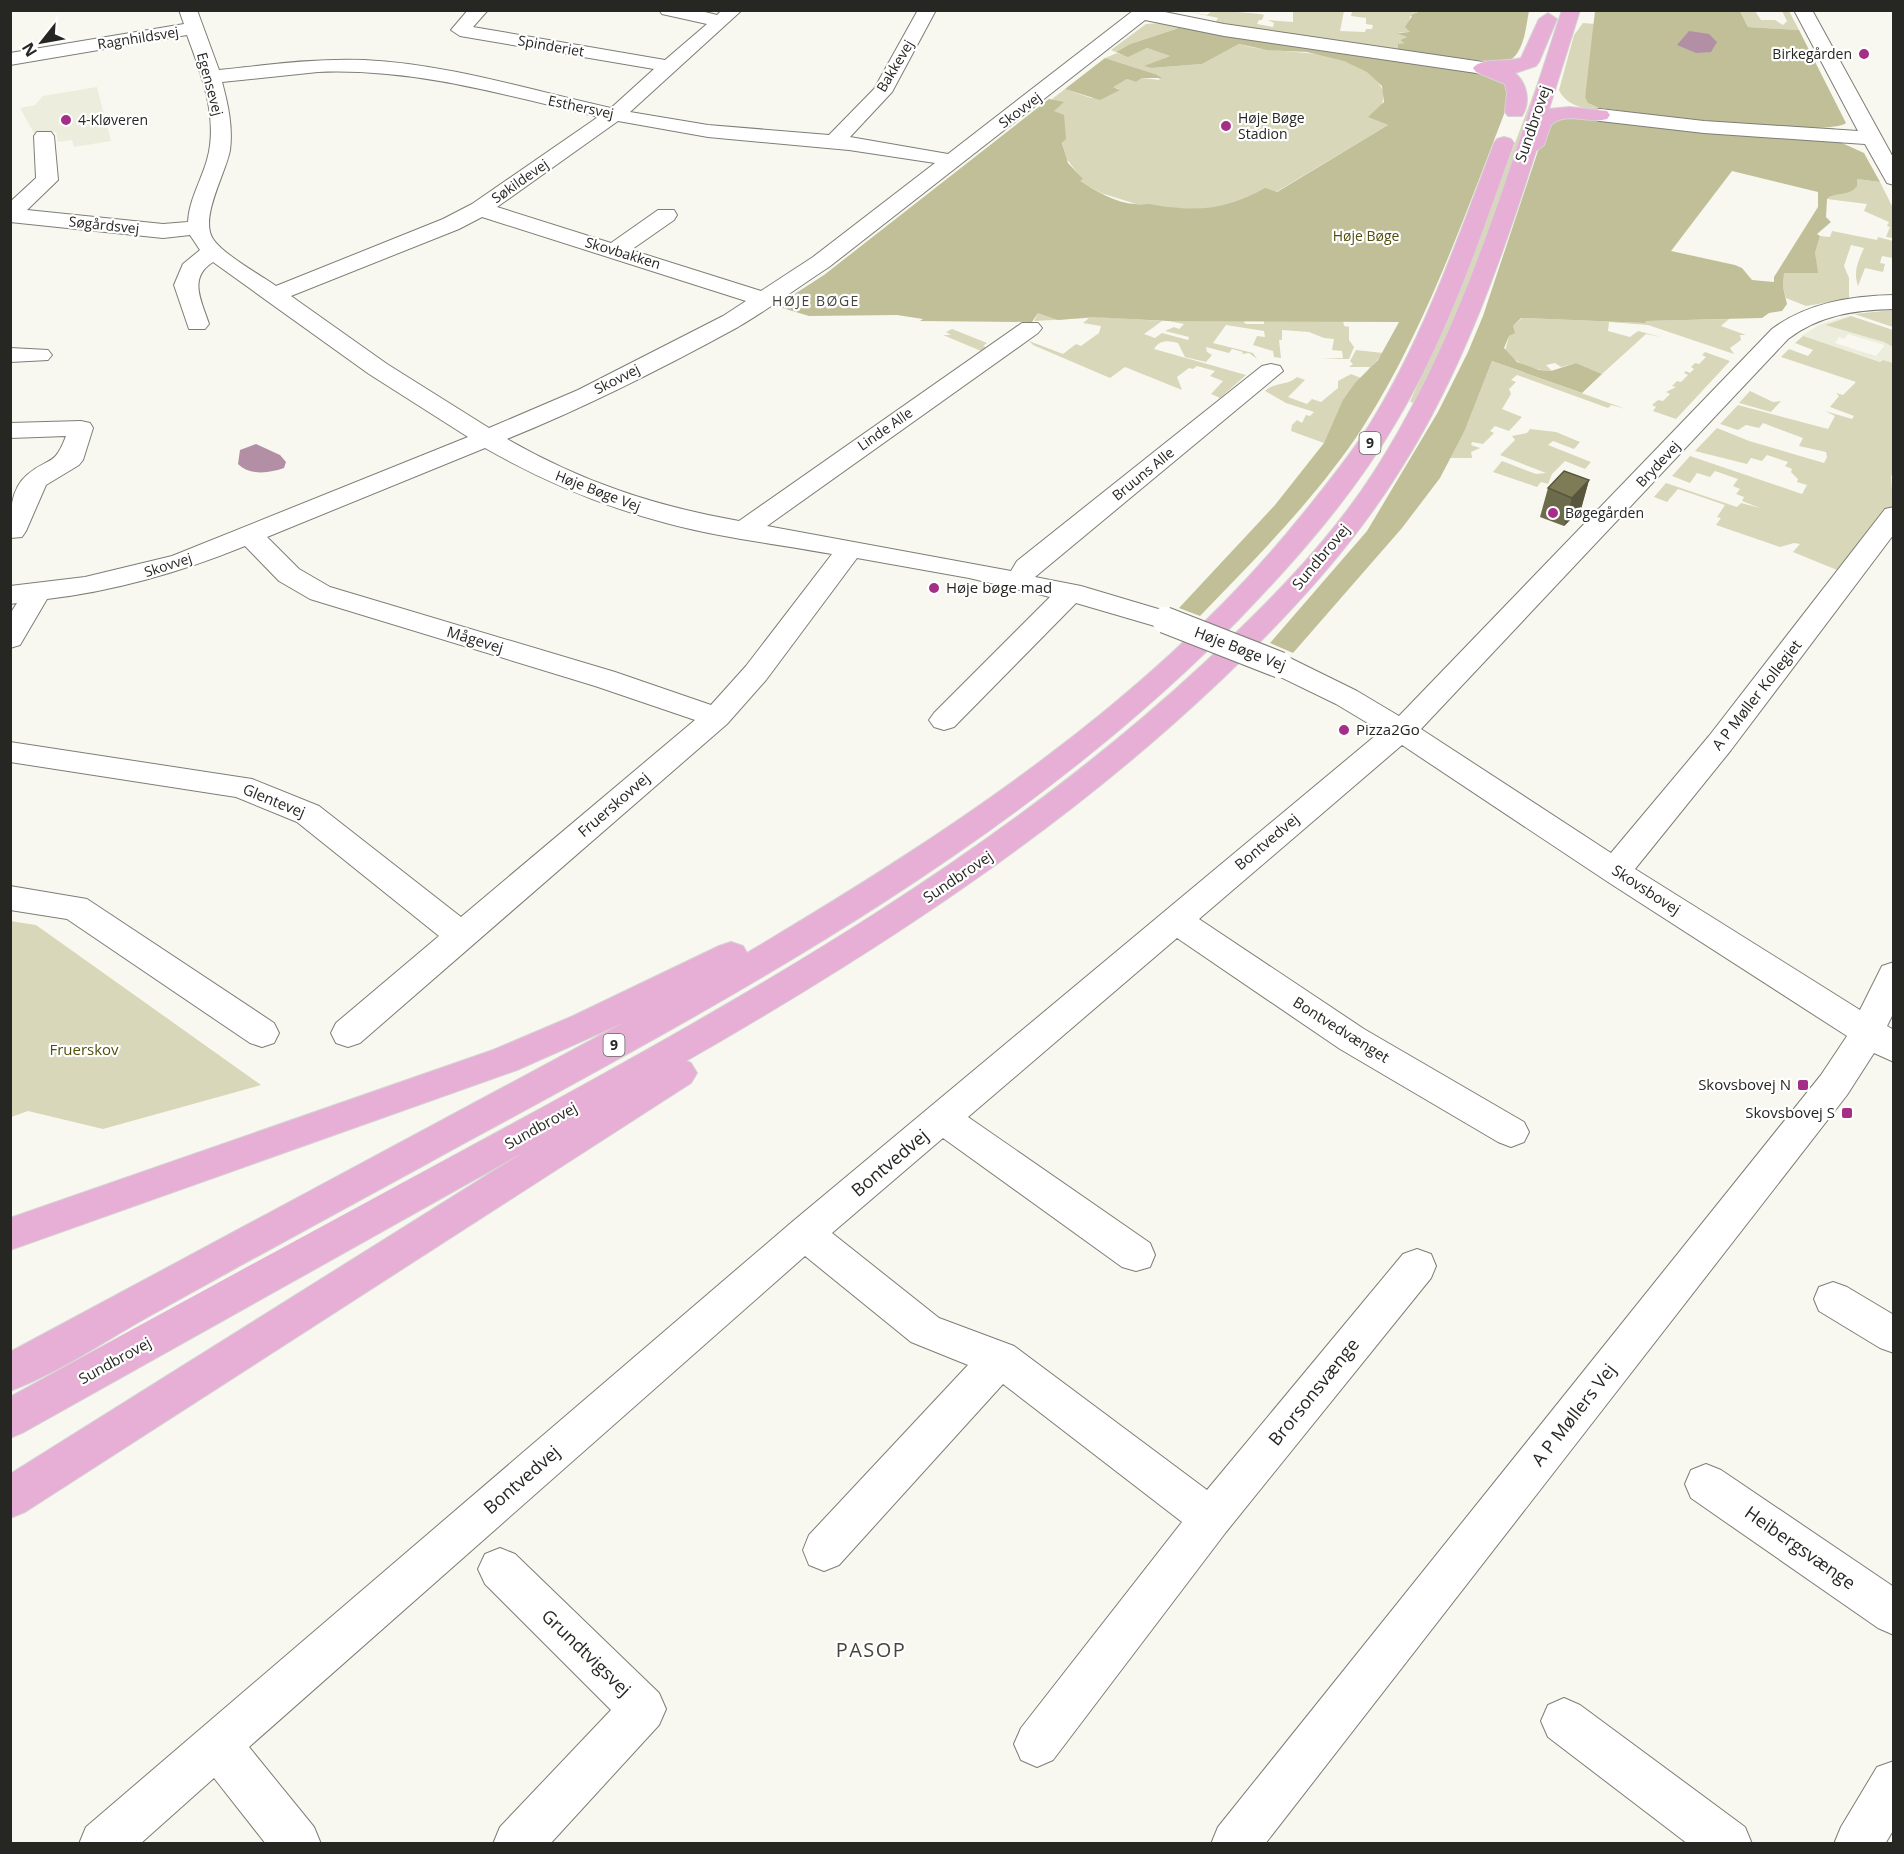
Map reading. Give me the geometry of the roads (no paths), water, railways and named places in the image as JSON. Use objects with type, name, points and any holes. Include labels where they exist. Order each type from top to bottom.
[{"type":"main road","points":[[1483,68],[1515,68],[1528,62],[1551,10]]},
{"type":"main road","name":"Sundbrovej","points":[[10,1373],[596,1056],[822,924],[935,851],[1020,792],[1181,660],[1243,599],[1300,537],[1362,457],[1387,416],[1436,324],[1515,112],[1556,10]]},
{"type":"main road","name":"Sundbrovej","points":[[10,1419],[651,1065],[889,922],[1029,828],[1182,703],[1288,596],[1366,501],[1402,447],[1436,384],[1479,280],[1572,10]]},
{"type":"main road","points":[[1483,68],[1504,75],[1516,83],[1519,91],[1515,112]]},
{"type":"main road","points":[[1543,96],[1568,108],[1600,116]]},
{"type":"main road","points":[[1512,186],[1524,172],[1545,118],[1566,114],[1600,116]]},
{"type":"main road","points":[[10,1234],[423,1091],[585,1026],[699,972],[786,925],[921,843],[1181,660]]},
{"type":"main road","points":[[10,1498],[838,972],[912,922],[1029,828]]},
{"type":"street","name":"Spinderiet","points":[[479,10],[460,30],[669,66]]},
{"type":"street","points":[[668,10],[727,16]]},
{"type":"street","name":"Bakkevej","points":[[832,144],[882,92],[927,10]]},
{"type":"street","points":[[1803,10],[1892,172]]},
{"type":"street","points":[[1144,12],[1216,28],[1483,68]]},
{"type":"street","name":"Skovvej","points":[[23,594],[134,576],[182,562],[486,438],[587,394],[766,300],[821,262],[1144,12]]},
{"type":"street","name":"Søkildevej","points":[[273,295],[451,224],[480,209],[614,115],[727,16]]},
{"type":"street","name":"Ragnhildsvej","points":[[10,59],[190,20]]},
{"type":"street","name":"Egensevej","points":[[190,20],[210,77],[220,122],[220,148],[198,228]]},
{"type":"street","name":"Esthersvej","points":[[210,77],[341,67],[381,67],[423,72],[614,115],[676,126],[922,154],[952,161]]},
{"type":"street","points":[[1600,116],[1713,128],[1872,138]]},
{"type":"street","points":[[10,214],[47,180],[45,136]]},
{"type":"street","name":"Skovbakken","points":[[480,209],[616,250],[766,300]]},
{"type":"street","name":"Søgårdsvej","points":[[10,214],[163,231],[198,228]]},
{"type":"street","points":[[616,250],[666,215]]},
{"type":"street","name":"Høje Bøge Vej","points":[[198,228],[202,240],[214,252],[378,369],[486,438],[563,480],[598,494],[673,517],[1019,580],[1071,592],[1165,620],[1281,665],[1346,696],[1400,730]]},
{"type":"street","points":[[197,324],[185,285],[187,273],[201,258],[214,252]]},
{"type":"street","name":"Brydevej","points":[[1400,730],[1438,695],[1780,334],[1800,321],[1828,310],[1866,303],[1893,302]]},
{"type":"street","name":"Linde Alle","points":[[742,531],[1030,328]]},
{"type":"street","points":[[10,355],[40,355]]},
{"type":"street","name":"Bruuns Alle","points":[[1019,580],[1027,567],[1271,371]]},
{"type":"street","points":[[10,431],[81,428],[70,460],[35,481],[13,531]]},
{"type":"street","name":"A P Møller Kollegiet","points":[[1615,871],[1659,821],[1727,734],[1893,515]]},
{"type":"street","name":"Mågevej","points":[[249,534],[289,574],[320,593],[605,680],[717,717]]},
{"type":"street","name":"Fruerskovvej","points":[[348,1033],[717,717],[756,674],[850,549]]},
{"type":"street","points":[[944,720],[1071,592]]},
{"type":"street","points":[[10,639],[23,594]]},
{"type":"street","name":"Skovsbovej","points":[[1400,730],[1615,871],[1880,1040]]},
{"type":"street","name":"Bontvedvej","points":[[103,1844],[805,1233],[943,1119],[1400,730]]},
{"type":"street","name":"Glentevej","points":[[10,752],[242,787],[308,814],[462,936]]},
{"type":"street","points":[[10,898],[75,908],[262,1033]]},
{"type":"street","name":"Bontvedvænget","points":[[1175,920],[1353,1039],[1511,1132]]},
{"type":"street","name":"A P Møllers Vej","points":[[1235,1844],[1834,1085],[1880,1040],[1893,975]]},
{"type":"street","points":[[943,1119],[1136,1255]]},
{"type":"street","points":[[805,1233],[925,1330],[1000,1359],[1211,1518]]},
{"type":"street","name":"Brorsonsvænge","points":[[1037,1744],[1211,1518],[1417,1266]]},
{"type":"street","points":[[1833,1299],[1893,1336]]},
{"type":"street","points":[[824,1550],[1000,1359]]},
{"type":"street","name":"Heibergsvænge","points":[[1706,1484],[1893,1613]]},
{"type":"street","name":"Grundtvigsvej","points":[[500,1569],[643,1708],[517,1844]]},
{"type":"street","points":[[1564,1721],[1728,1844]]},
{"type":"street","points":[[218,1746],[297,1844]]},
{"type":"street","points":[[1858,1844],[1893,1784]]},
{"type":"place","name":"Birkegården","points":[[1864,54]]},
{"type":"place","name":"4-Kløveren","points":[[66,120]]},
{"type":"place","name":"Høje Bøge Stadion","points":[[1226,126]]},
{"type":"place","name":"Bøgegården","points":[[1553,513]]},
{"type":"place","name":"Høje bøge mad","points":[[934,588]]},
{"type":"place","name":"Pizza2Go","points":[[1344,730]]},
{"type":"place","name":"Skovsbovej N","points":[[1803,1085]]},
{"type":"place","name":"Skovsbovej S","points":[[1847,1113]]},
{"type":"district","name":"HØJE BØGE","points":[[816,301]]},
{"type":"district","name":"PASOP","points":[[871,1650]]},
{"type":"park label","name":"Høje Bøge","points":[[1366,236]]},
{"type":"park label","name":"Fruerskov","points":[[84,1050]]}]
